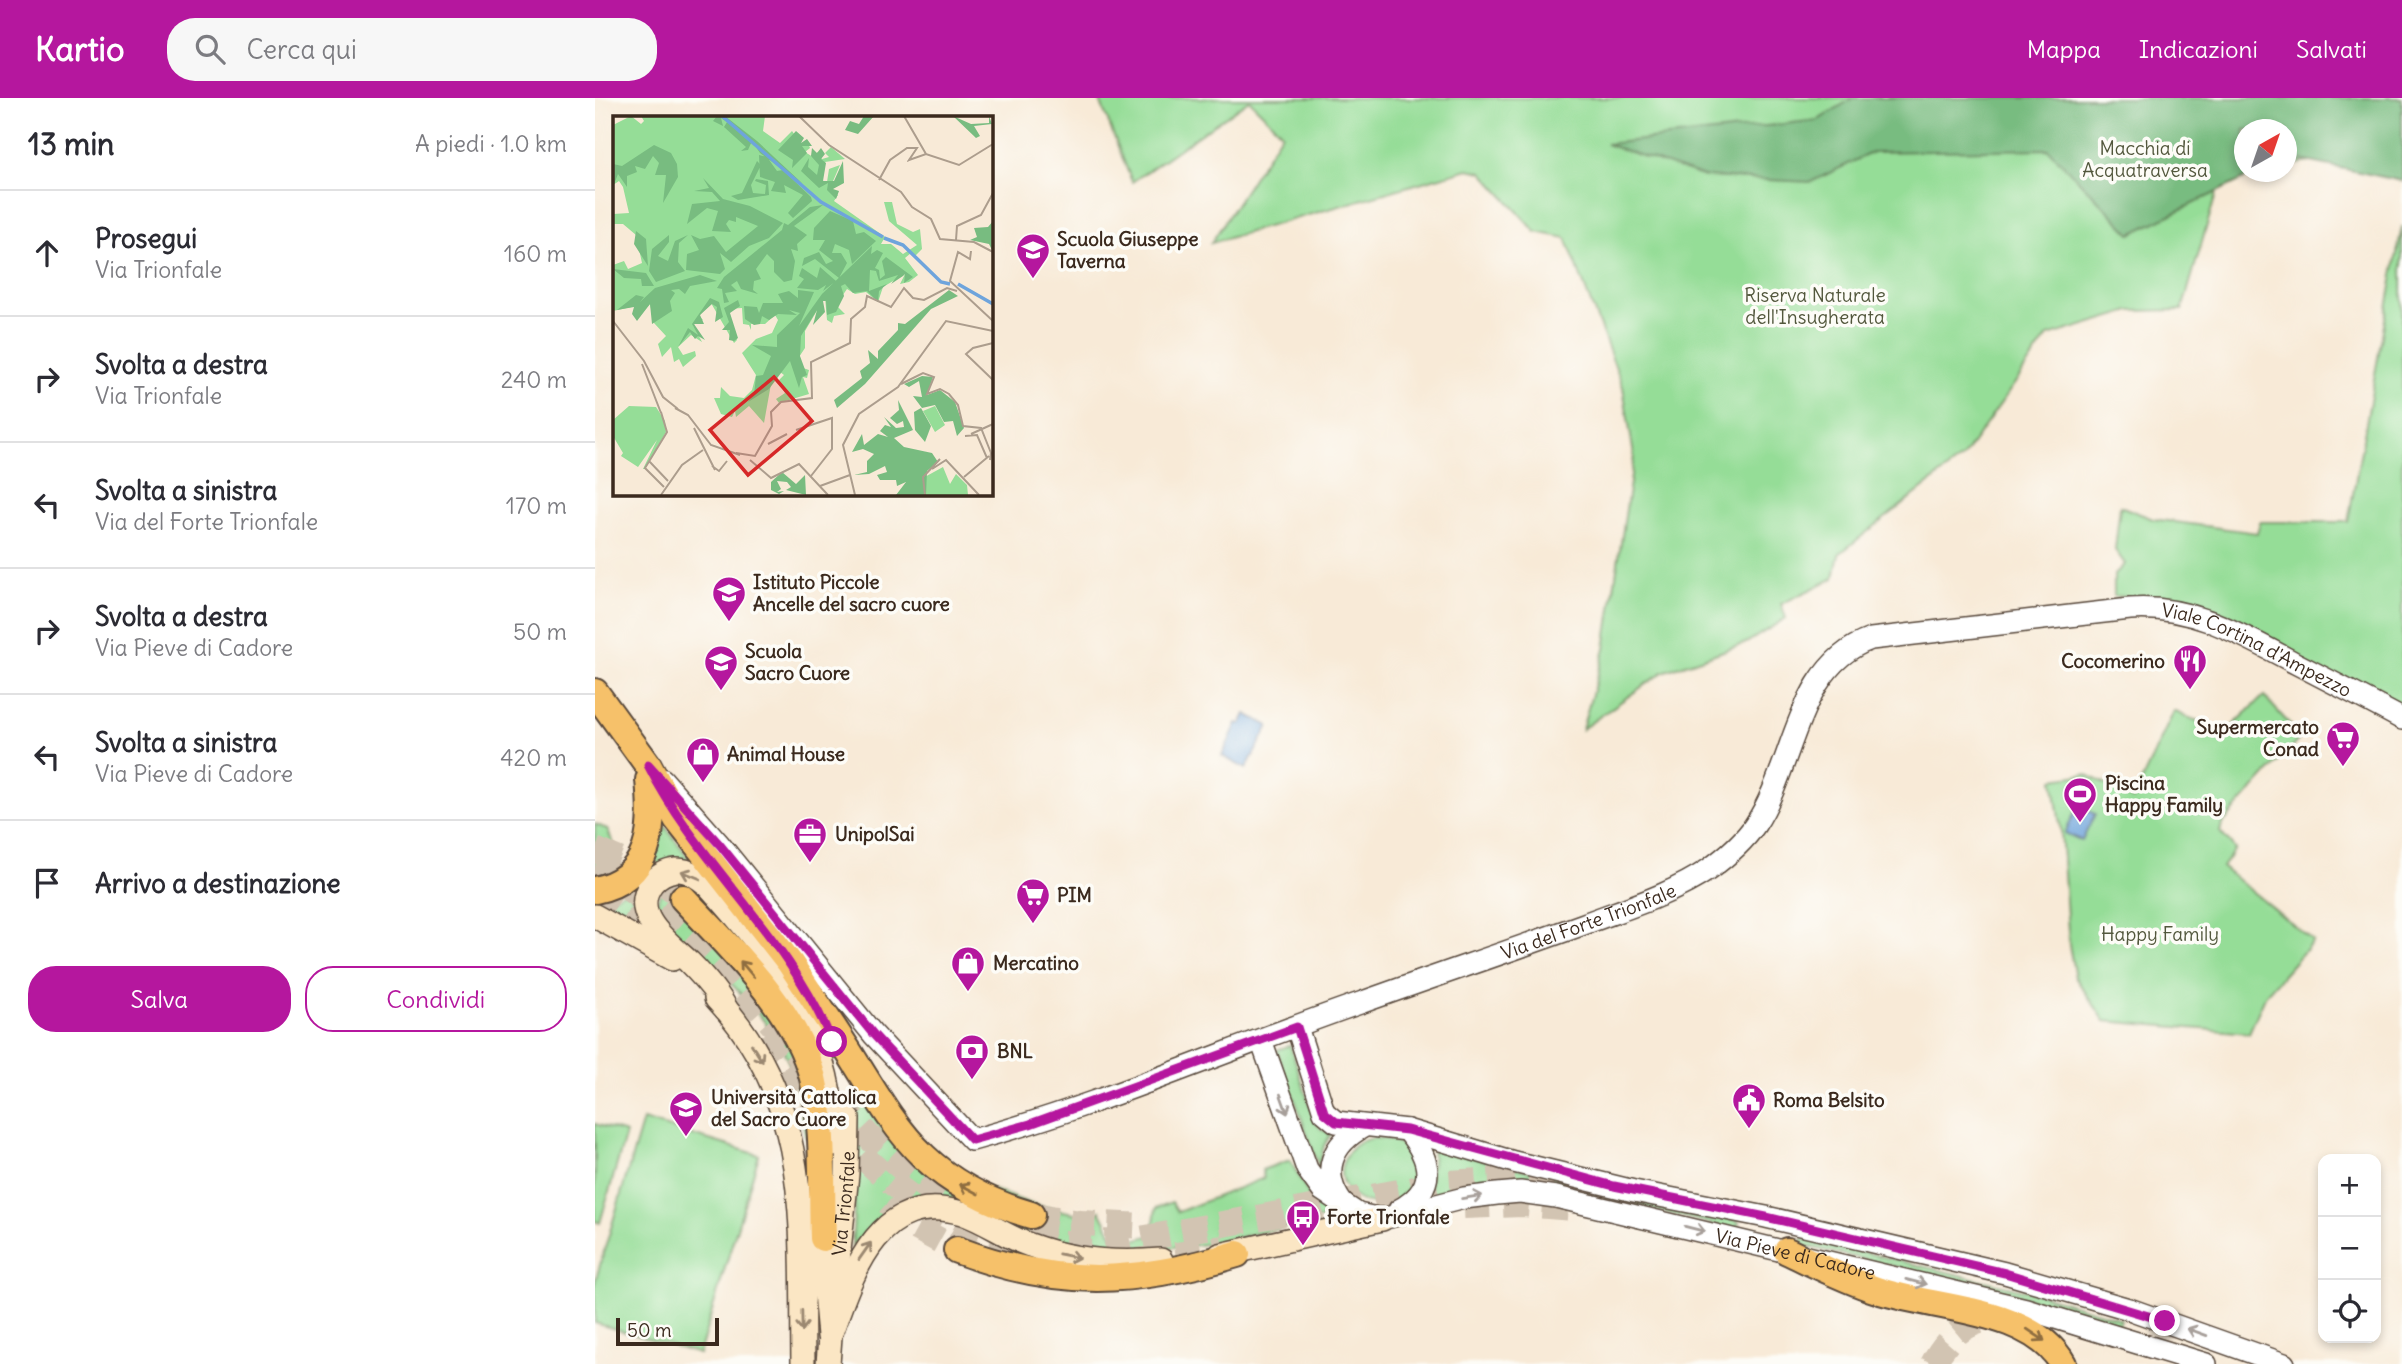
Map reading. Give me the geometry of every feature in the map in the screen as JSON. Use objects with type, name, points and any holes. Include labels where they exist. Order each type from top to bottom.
[{"type":"main road","name":"Via Trionfale","points":[[595,692],[648,765],[677,819],[790,962],[819,1007],[841,1068],[849,1137],[828,1364]]},
{"type":"main road","points":[[595,890],[622,879],[636,865],[647,848],[652,822],[648,765]]},
{"type":"main road","points":[[726,1009],[709,984],[665,941],[649,919],[645,905],[648,890],[662,874],[681,870],[695,875],[709,886],[783,977],[810,1024],[824,1065],[832,1109],[832,1167],[823,1238]]},
{"type":"main road","points":[[683,898],[782,1013],[805,1054],[818,1107],[829,1336]]},
{"type":"main road","name":"Via Trionfale","points":[[595,916],[671,958],[697,978],[726,1009],[769,1074],[790,1133],[800,1206],[803,1364]]},
{"type":"main road","points":[[819,1007],[847,1046],[885,1112],[915,1149],[966,1188],[1031,1215]]},
{"type":"main road","points":[[829,1336],[852,1274],[872,1241],[895,1222],[921,1210],[960,1213],[1031,1246],[1102,1262],[1132,1263],[1237,1254]]},
{"type":"main road","points":[[957,1250],[1024,1270],[1097,1279],[1164,1273],[1382,1219]]},
{"type":"main road","points":[[1787,1251],[1879,1291],[2017,1325],[2044,1340],[2063,1364]]},
{"type":"street","name":"Viale Cortina d'Ampezzo","points":[[2102,612],[2151,608],[2201,617],[2402,719]]},
{"type":"street","name":"Via del Forte Trionfale","points":[[972,1140],[1030,1124],[1598,919],[1662,894],[1706,871],[1732,851],[1755,826],[1816,685],[1829,665],[1853,646],[1878,637],[2102,612]]},
{"type":"street","name":"Via Trionfale","points":[[648,765],[720,845],[873,1034],[972,1140]]},
{"type":"street","name":"Via Pieve di Cadore","points":[[1297,1027],[1325,1115],[1336,1122],[1407,1130],[1610,1185],[1766,1217],[2031,1279],[2176,1324],[2284,1364]]},
{"type":"street","points":[[1261,1040],[1307,1169],[1322,1190],[1343,1205],[1358,1214],[1382,1219],[1414,1201],[1426,1182],[1425,1158],[1407,1130]]},
{"type":"street","points":[[1343,1205],[1333,1187],[1331,1159],[1341,1142],[1363,1127]]},
{"type":"street","name":"Via Pieve di Cadore","points":[[1382,1219],[1464,1198],[1520,1192],[1619,1211],[2026,1309],[2206,1364]]},
{"type":"green space","name":"Riserva Naturale dell'Insugherata","points":[[1099,98],[2402,98],[2402,159],[2358,156],[2297,164],[2297,119],[2234,119],[2234,153],[2219,184],[2182,310],[2131,311],[2048,336],[1963,457],[1839,554],[1834,578],[1781,604],[1786,618],[1746,643],[1663,672],[1582,729],[1605,649],[1634,456],[1623,387],[1566,238],[1536,232],[1482,172],[1468,169],[1211,243],[1282,133],[1249,100],[1132,182]]},
{"type":"green space","name":"Macchia di Acquatraversa","points":[[1853,98],[2402,98],[2402,181],[2297,159],[2297,119],[2234,119],[2234,182],[2238,182],[2131,234],[2048,149],[1873,152],[1811,182],[1705,177],[1606,144],[1818,120]]},
{"type":"green space","points":[[2402,226],[2402,713],[2177,600],[2114,596],[2114,575],[2125,564],[2115,550],[2120,506],[2153,519],[2257,533],[2260,522],[2348,522]]},
{"type":"green space","name":"Happy Family","points":[[2264,696],[2301,737],[2222,824],[2220,832],[2235,849],[2222,867],[2313,941],[2266,994],[2249,1033],[2105,1021],[2075,977],[2069,945],[2061,831],[2053,779],[2086,774],[2133,799],[2174,711],[2224,734]]},
{"type":"green space","points":[[661,821],[694,865],[672,861],[651,867]]},
{"type":"green space","points":[[595,824],[607,829],[614,845],[610,859],[595,868]]},
{"type":"green space","points":[[676,882],[687,884],[704,895],[759,960],[772,1010],[802,1065],[811,1137],[805,1137],[793,1074],[773,1033],[742,995],[713,967],[678,940],[659,915],[657,904],[662,891]]},
{"type":"green space","points":[[632,887],[633,922],[601,906],[607,900]]},
{"type":"green space","points":[[1290,1045],[1315,1121],[1321,1129],[1331,1134],[1324,1146],[1319,1167],[1277,1050]]},
{"type":"green space","points":[[856,1101],[865,1102],[881,1126],[912,1160],[1034,1205],[1093,1217],[1100,1210],[1112,1234],[1127,1242],[1149,1236],[1153,1230],[1156,1208],[1172,1202],[1178,1212],[1264,1178],[1262,1170],[1290,1160],[1311,1199],[1334,1216],[1209,1244],[1129,1251],[1066,1247],[1030,1234],[892,1210],[879,1218],[852,1246],[858,1150]]},
{"type":"green space","points":[[643,1120],[759,1155],[699,1354],[595,1323],[595,1282]]},
{"type":"green space","points":[[595,1124],[626,1133],[600,1223],[595,1221]]},
{"type":"green space","points":[[1380,1138],[1394,1141],[1405,1148],[1412,1158],[1416,1172],[1407,1190],[1394,1201],[1379,1204],[1364,1202],[1352,1195],[1343,1183],[1341,1169],[1348,1153],[1358,1143]]},
{"type":"green space","points":[[1433,1148],[1739,1221],[1737,1230],[1580,1192],[1429,1197]]},
{"type":"green space","points":[[1803,1238],[2036,1293],[2121,1319],[2119,1325],[2009,1292],[1801,1245]]},
{"type":"water","points":[[1246,714],[1269,726],[1246,769],[1222,756],[1237,723],[1241,724]]},
{"type":"water","name":"Piscina Happy Family","points":[[2078,806],[2095,814],[2082,841],[2065,833]]},
{"type":"tunnel","points":[[595,850],[648,872],[683,898]]},
{"type":"tunnel","points":[[595,866],[655,908],[707,954],[803,1060]]},
{"type":"tunnel","points":[[595,891],[665,940]]},
{"type":"tunnel","points":[[760,1037],[820,1111],[883,1175],[956,1226],[999,1245],[1046,1259]]},
{"type":"tunnel","points":[[836,1101],[898,1165],[933,1192],[972,1214]]},
{"type":"tunnel","points":[[1027,1236],[1057,1243],[1124,1242],[1449,1183],[1509,1179],[1595,1186]]},
{"type":"tunnel","points":[[888,1202],[917,1228],[957,1250]]},
{"type":"tunnel","points":[[1464,1206],[1522,1204],[1572,1208]]},
{"type":"tunnel","points":[[1031,1215],[1080,1223],[1145,1226]]},
{"type":"tunnel","points":[[1137,1261],[1223,1248]]},
{"type":"tunnel","points":[[1933,1364],[1945,1345],[1961,1330],[1980,1321],[2002,1319]]},
{"type":"place","name":"Scuola Giuseppe Taverna","points":[[1033,280]]},
{"type":"place","name":"Istituto Piccole Ancelle del sacro cuore","points":[[729,623]]},
{"type":"place","name":"Cocomerino","points":[[2190,691]]},
{"type":"place","name":"Scuola Sacro Cuore","points":[[721,692]]},
{"type":"place","name":"Supermercato Conad","points":[[2343,768]]},
{"type":"place","name":"Animal House","points":[[703,784]]},
{"type":"place","name":"Piscina Happy Family","points":[[2080,824]]},
{"type":"place","name":"UnipolSai","points":[[810,864]]},
{"type":"place","name":"PIM","points":[[1033,925]]},
{"type":"place","name":"Mercatino","points":[[968,993]]},
{"type":"place","name":"BNL","points":[[972,1081]]},
{"type":"place","name":"Roma Belsito","points":[[1749,1130]]},
{"type":"place","name":"Università Cattolica del Sacro Cuore","points":[[686,1138]]},
{"type":"place","name":"Forte Trionfale","points":[[1303,1247]]},
{"type":"route","points":[[832,1042],[819,1007],[807,985],[677,819],[648,765],[720,845],[873,1034],[972,1140],[1030,1124],[1134,1088],[1297,1027],[1324,1112],[1336,1122],[1407,1130],[1500,1158],[1614,1186],[1766,1217],[2005,1273],[2165,1321]]}]
